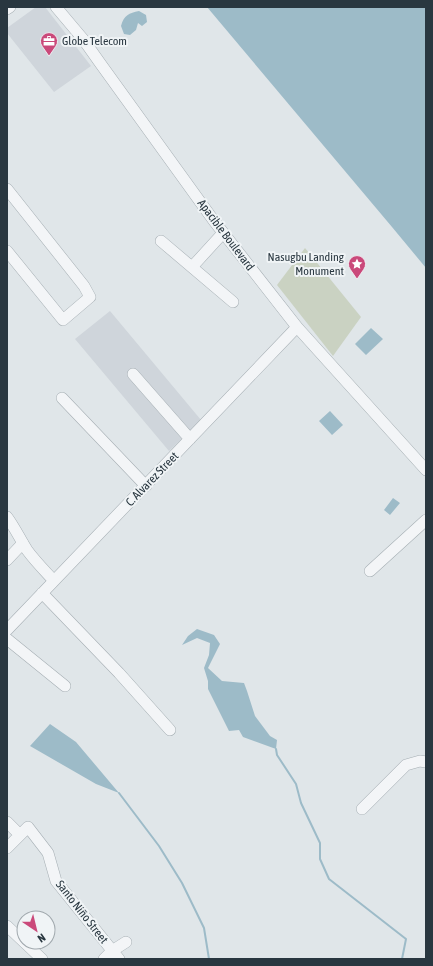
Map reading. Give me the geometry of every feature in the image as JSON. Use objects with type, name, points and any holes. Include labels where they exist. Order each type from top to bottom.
[{"type":"street","name":"Apacible Boulevard","points":[[56,7],[83,39],[223,233],[297,328],[426,470]]},
{"type":"street","points":[[7,189],[84,286],[90,297],[63,320],[7,251]]},
{"type":"street","points":[[192,267],[223,233]]},
{"type":"street","points":[[160,241],[233,302]]},
{"type":"street","name":"C. Alvarez Street","points":[[7,630],[297,328]]},
{"type":"street","points":[[133,374],[190,439]]},
{"type":"street","points":[[62,398],[146,486]]},
{"type":"street","points":[[7,517],[37,563],[54,581]]},
{"type":"street","points":[[370,570],[426,520]]},
{"type":"street","points":[[7,560],[23,542]]},
{"type":"street","points":[[42,593],[119,673],[170,730]]},
{"type":"street","points":[[7,639],[65,686]]},
{"type":"street","points":[[362,809],[406,765],[420,761],[426,762]]},
{"type":"street","points":[[7,822],[20,835],[7,848]]},
{"type":"street","name":"Santo Niño Street","points":[[20,835],[28,827],[48,853],[56,881],[116,955]]},
{"type":"street","points":[[7,926],[42,959]]},
{"type":"street","points":[[104,959],[116,955],[126,942]]},
{"type":"shaded area","points":[[36,7],[45,7],[91,66],[54,92],[7,33],[7,28]]},
{"type":"shaded area","points":[[110,311],[201,420],[169,451],[75,339]]},
{"type":"green space","points":[[305,248],[361,317],[333,356],[277,285]]},
{"type":"water","points":[[207,7],[426,7],[426,268],[392,227]]},
{"type":"water","points":[[139,11],[146,15],[147,22],[142,26],[138,23],[136,30],[130,35],[124,34],[121,26],[125,17]]},
{"type":"water","points":[[371,328],[383,339],[366,355],[355,344]]},
{"type":"water","points":[[330,411],[343,425],[332,435],[319,421]]},
{"type":"water","points":[[393,498],[400,503],[390,515],[384,510]]},
{"type":"water","points":[[197,629],[214,635],[220,644],[208,668],[222,681],[244,683],[255,716],[270,736],[277,740],[276,749],[243,737],[239,730],[229,731],[208,689],[208,681],[204,668],[209,655],[210,643],[197,638],[182,645],[188,636]]},
{"type":"water","points":[[50,724],[76,742],[119,793],[96,784],[30,746]]},
{"type":"waterway","points":[[276,749],[277,755],[296,784],[301,803],[320,843],[320,859],[329,879],[406,939],[402,959]]},
{"type":"waterway","points":[[119,793],[159,846],[182,883],[204,928],[209,959]]},
{"type":"place","name":"Globe Telecom","points":[[49,56]]},
{"type":"place","name":"Nasugbu Landing Monument","points":[[357,279]]}]
